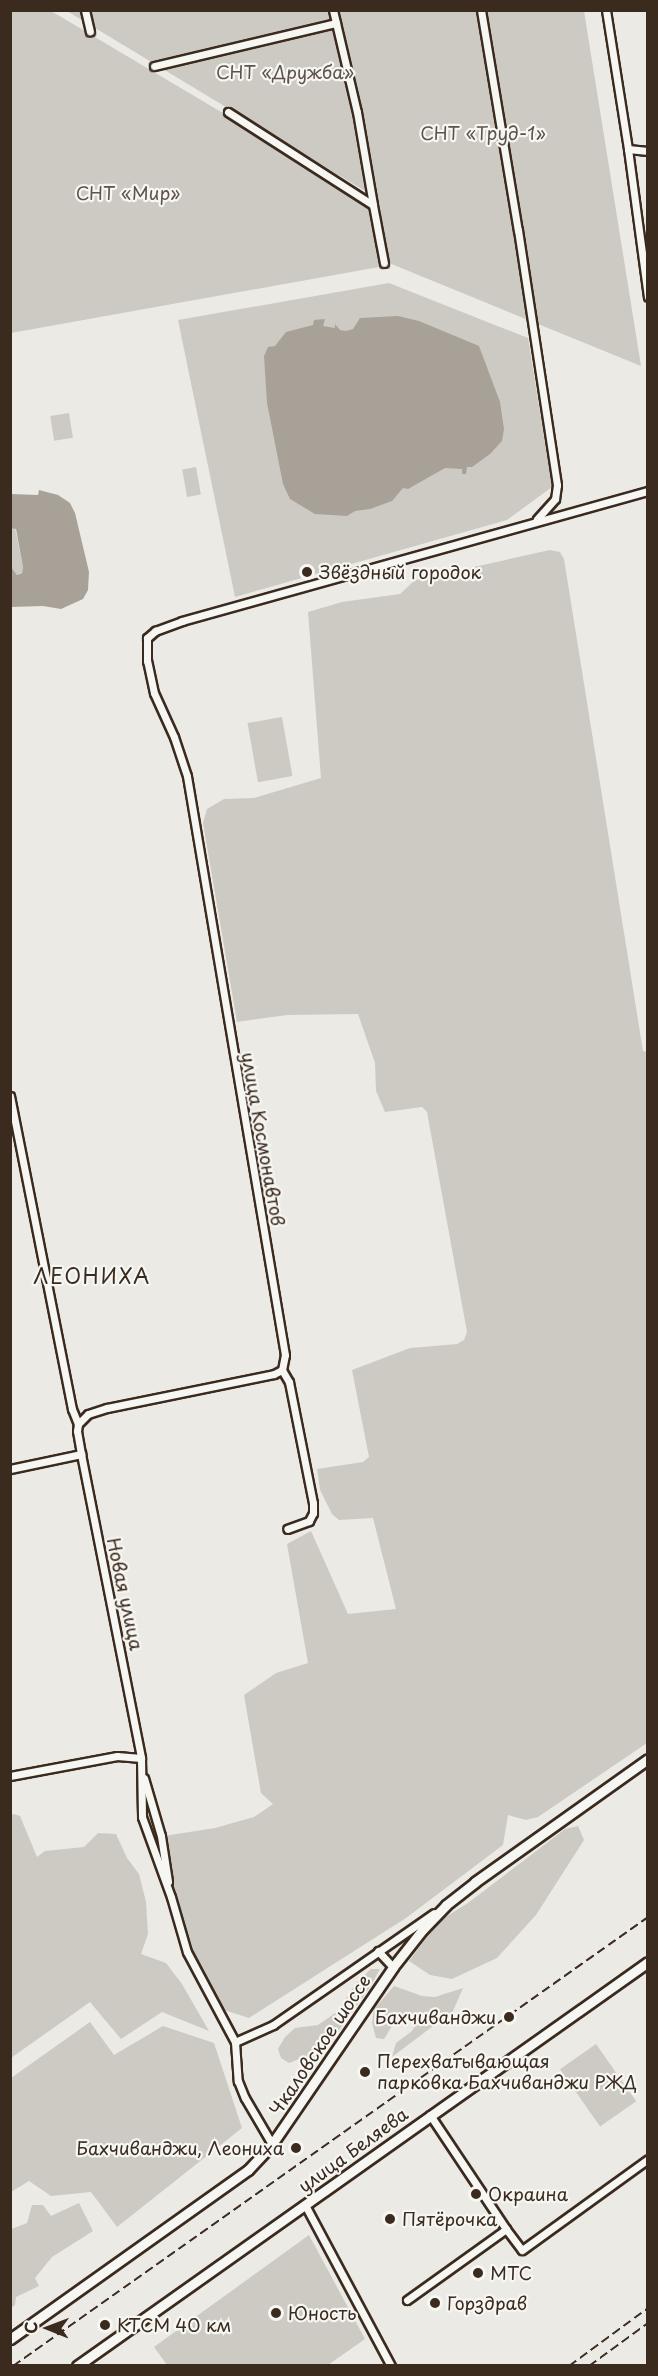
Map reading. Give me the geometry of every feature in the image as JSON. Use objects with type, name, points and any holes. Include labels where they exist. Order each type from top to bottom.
[{"type":"street","points":[[85,10],[90,31]]},
{"type":"street","points":[[333,10],[357,112],[384,263]]},
{"type":"street","points":[[481,10],[517,218],[557,484],[555,499],[535,521]]},
{"type":"street","points":[[606,10],[648,297]]},
{"type":"street","points":[[154,66],[336,23]]},
{"type":"street","points":[[228,112],[374,205]]},
{"type":"street","points":[[628,149],[648,152]]},
{"type":"street","name":"улица Космонавтов","points":[[287,1529],[309,1521],[313,1513],[313,1503],[289,1382],[282,1370],[285,1355],[187,777],[174,737],[154,693],[147,660],[147,638],[155,631],[535,521],[648,491]]},
{"type":"street","name":"Новая улица","points":[[10,1096],[70,1397],[78,1424],[81,1455],[142,1770]]},
{"type":"street","points":[[78,1424],[88,1414],[106,1408],[274,1374],[282,1370]]},
{"type":"street","points":[[10,1469],[81,1455]]},
{"type":"street","points":[[10,1776],[117,1756],[141,1758]]},
{"type":"street","name":"Чкаловское шоссе","points":[[10,2339],[248,2170],[272,2144],[393,1966],[446,1905],[648,1759]]},
{"type":"street","points":[[142,1770],[141,1817],[171,1897],[187,1952],[235,2042],[238,2082],[250,2108],[272,2144]]},
{"type":"street","points":[[142,1770],[161,1836],[171,1897]]},
{"type":"street","points":[[235,2042],[273,2025],[446,1905]]},
{"type":"street","points":[[378,1951],[393,1966]]},
{"type":"street","name":"улица Беляева","points":[[77,2366],[648,1962]]},
{"type":"street","points":[[430,2115],[522,2250],[648,2158]]},
{"type":"street","points":[[305,2205],[391,2366]]},
{"type":"street","points":[[406,2300],[506,2229]]},
{"type":"green space","name":"СНТ «Мир»","points":[[11,11],[51,11],[233,119],[369,206],[379,267],[11,333]]},
{"type":"green space","name":"СНТ «Труд-1»","points":[[67,11],[584,11],[641,366],[389,263],[375,197]]},
{"type":"green space","points":[[389,283],[528,338],[552,487],[507,520],[235,597],[178,320]]},
{"type":"green space","points":[[69,413],[73,438],[54,441],[50,416]]},
{"type":"green space","points":[[196,467],[201,495],[187,497],[182,469]]},
{"type":"green space","points":[[11,528],[15,528],[23,567],[22,572],[17,575],[11,567]]},
{"type":"green space","points":[[550,550],[560,552],[564,559],[643,1051],[647,1052],[647,1743],[538,1817],[526,1820],[508,1815],[503,1845],[406,1918],[249,2018],[221,2009],[191,1952],[172,1883],[164,1836],[215,1828],[254,1817],[273,1804],[261,1793],[244,1695],[276,1673],[308,1663],[287,1544],[311,1531],[348,1614],[396,1609],[373,1518],[339,1520],[332,1514],[320,1490],[317,1469],[363,1462],[369,1457],[352,1370],[410,1348],[457,1344],[464,1340],[467,1332],[427,1112],[422,1107],[385,1112],[376,1091],[375,1063],[358,1014],[287,1015],[237,1022],[203,823],[207,809],[224,799],[254,798],[321,778],[308,612],[342,602],[400,594],[415,580]]},
{"type":"green space","points":[[282,717],[292,776],[258,782],[248,723]]},
{"type":"green space","points":[[10,1815],[20,1816],[37,1857],[45,1851],[84,1847],[98,1833],[116,1834],[127,1858],[139,1874],[146,1902],[148,1934],[141,1954],[166,1963],[182,1984],[209,2031],[162,2012],[121,2039],[90,2002],[11,2058]]},
{"type":"green space","points":[[578,1826],[584,1840],[536,1915],[497,1958],[452,1979],[430,1975],[409,1961],[439,1921],[468,1903],[565,1829]]},
{"type":"green space","points":[[371,1969],[380,1969],[370,1987],[324,2051],[316,2057],[302,2058],[289,2063],[281,2058],[278,2049],[285,2037],[295,2028],[318,2025],[338,2011],[356,1983]]},
{"type":"green space","points":[[394,1986],[422,1996],[435,1997],[463,1988],[453,2011],[392,2057],[396,2043],[412,2031],[418,2021],[411,2018],[395,2021],[384,2039],[376,2038],[372,2023],[374,2009]]},
{"type":"green space","points":[[90,2022],[114,2055],[163,2026],[214,2043],[242,2128],[117,2227],[91,2192],[51,2196],[29,2181],[11,2192],[11,2078]]},
{"type":"green space","points":[[596,2044],[636,2101],[600,2127],[560,2069]]},
{"type":"green space","points":[[79,2203],[93,2231],[52,2257],[35,2278],[39,2286],[16,2297],[15,2305],[11,2308],[11,2229],[27,2223],[32,2205],[43,2205],[51,2216]]},
{"type":"green space","name":"Юность","points":[[309,2235],[365,2339],[328,2365],[167,2365],[154,2347]]},
{"type":"shaded area","points":[[398,316],[419,321],[479,346],[500,402],[504,429],[502,441],[490,454],[472,467],[467,467],[466,474],[462,474],[462,469],[445,468],[408,489],[403,488],[392,501],[370,509],[355,511],[347,516],[315,514],[290,499],[283,484],[267,403],[264,356],[268,347],[275,346],[286,332],[313,325],[314,320],[325,319],[323,326],[335,328],[335,324],[340,330],[346,331],[353,329],[360,318]]},
{"type":"shaded area","points":[[39,490],[58,495],[70,503],[75,513],[89,572],[88,590],[83,599],[61,609],[43,606],[11,607],[11,567],[17,575],[22,573],[23,567],[16,529],[11,528],[11,494],[38,495]]},
{"type":"railway","points":[[13,2366],[648,1917]]},
{"type":"railway","points":[[569,2366],[648,2308]]},
{"type":"railway","points":[[589,2366],[648,2323]]},
{"type":"place","name":"Звёздный городок","points":[[307,572]]},
{"type":"place","name":"Бахчиванджи","points":[[509,2017]]},
{"type":"place","name":"Перехватывающая парковка Бахчиванджи РЖД","points":[[365,2072]]},
{"type":"place","name":"Бахчиванджи, Леониха","points":[[296,2148]]},
{"type":"place","name":"Окраина","points":[[476,2194]]},
{"type":"place","name":"Пятёрочка","points":[[390,2219]]},
{"type":"place","name":"МТС","points":[[478,2273]]},
{"type":"place","name":"Горздрав","points":[[435,2303]]},
{"type":"place","name":"Юность","points":[[276,2313]]},
{"type":"place","name":"КТСМ 40 км","points":[[105,2325]]},
{"type":"district","name":"ЛЕОНИХА","points":[[92,1275]]},
{"type":"park label","name":"СНТ «Дружба»","points":[[285,72]]}]
